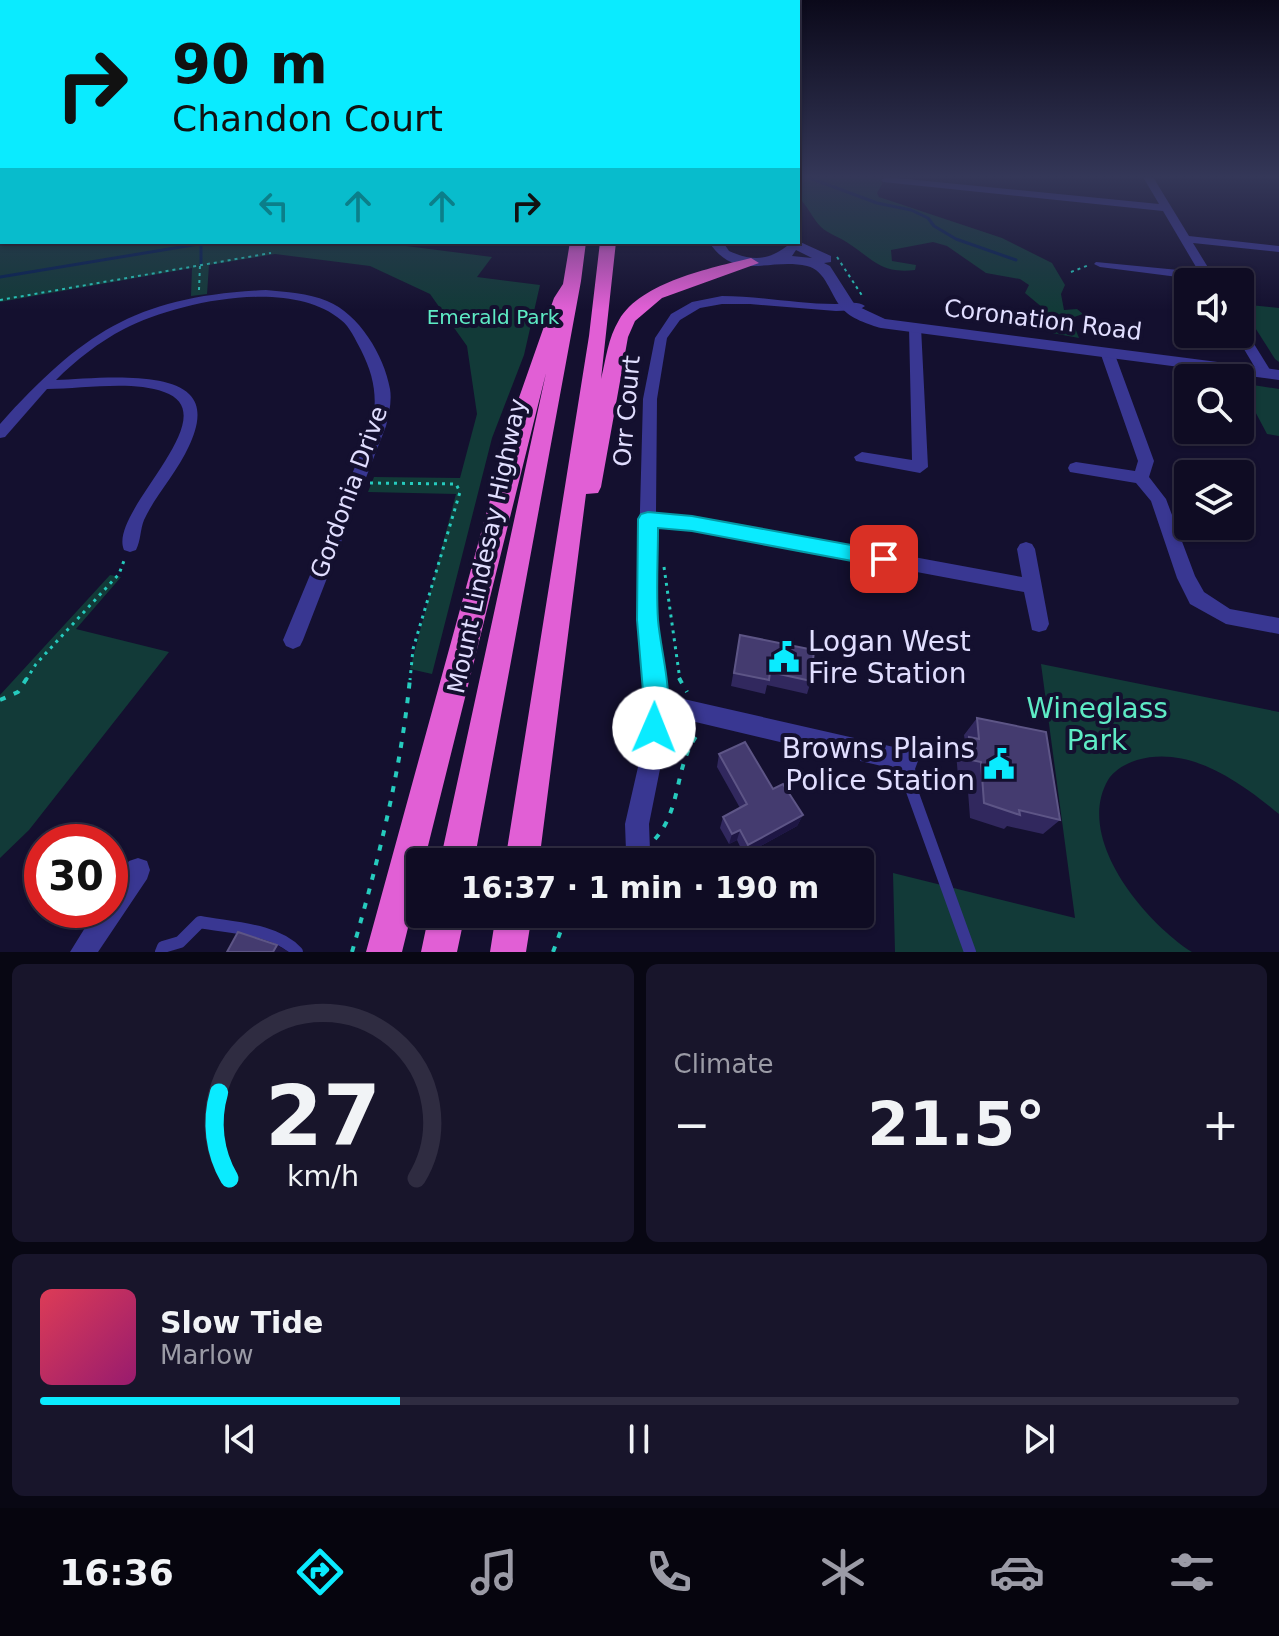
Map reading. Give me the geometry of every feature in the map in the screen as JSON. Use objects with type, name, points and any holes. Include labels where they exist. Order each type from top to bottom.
[{"type":"highway","name":"Mount Lindesay Highway","points":[[460,848],[573,281],[578,244]]},
{"type":"highway","points":[[524,848],[598,336],[608,244]]},
{"type":"highway","points":[[570,526],[590,488],[619,337],[629,316],[665,290],[751,263]]},
{"type":"highway","points":[[384,952],[525,409],[562,298],[573,281]]},
{"type":"highway","points":[[439,952],[444,928]]},
{"type":"highway","points":[[508,952],[512,928]]},
{"type":"street","points":[[1175,221],[1202,268]]},
{"type":"street","points":[[1185,239],[1279,249]]},
{"type":"street","points":[[717,244],[724,254],[751,263],[803,260],[825,269],[859,309]]},
{"type":"street","points":[[781,259],[790,251],[790,244]]},
{"type":"street","points":[[794,244],[835,265],[859,309]]},
{"type":"street","points":[[1100,264],[1174,274]]},
{"type":"street","name":"Gordonia Drive","points":[[0,433],[77,351],[109,331],[148,314],[203,300],[257,295],[305,298],[343,314],[355,327],[383,380],[385,400],[379,426],[293,640]]},
{"type":"street","name":"Orr Court","points":[[640,848],[637,824],[652,754],[656,703],[647,620],[650,399],[664,329],[690,308],[731,299],[859,309]]},
{"type":"street","name":"Coronation Road","points":[[859,309],[896,324]]},
{"type":"street","name":"Coronation Road","points":[[859,309],[874,321],[1272,374]]},
{"type":"street","points":[[862,457],[920,467],[915,327]]},
{"type":"street","points":[[1253,348],[1272,374]]},
{"type":"street","points":[[1107,352],[1146,461],[1141,478]]},
{"type":"street","points":[[44,385],[151,385],[170,388],[185,396],[192,409],[192,423],[184,441],[135,520],[130,545]]},
{"type":"street","points":[[1076,468],[1141,478],[1158,499],[1186,578],[1197,598],[1226,616],[1279,626]]},
{"type":"street","points":[[648,519],[692,523],[1032,586]]},
{"type":"street","points":[[1026,549],[1039,624]]},
{"type":"street","points":[[656,703],[907,761]]},
{"type":"street","points":[[83,952],[138,870]]},
{"type":"lane","points":[[907,761],[912,791],[970,952]]},
{"type":"lane","points":[[161,952],[163,947],[180,942],[200,922],[282,939],[294,946],[297,952]]},
{"type":"path","points":[[0,300],[271,253]]},
{"type":"path","points":[[832,254],[843,262],[854,287],[876,310],[859,309]]},
{"type":"path","points":[[1071,272],[1100,264]]},
{"type":"path","points":[[200,265],[199,295],[203,300]]},
{"type":"path","points":[[352,952],[378,864],[406,721],[413,649],[460,492],[456,484],[355,483]]},
{"type":"path","points":[[0,700],[18,692],[36,664],[119,574],[130,545]]},
{"type":"path","points":[[649,848],[668,827],[674,814],[688,744],[697,735],[687,689],[680,682],[668,580],[663,562]]},
{"type":"path","points":[[553,952],[562,928]]},
{"type":"green space","points":[[816,221],[952,221],[1002,238],[1052,263],[1065,285],[1061,294],[1064,310],[1077,309],[1083,314],[1071,318],[1079,338],[1052,333],[1043,308],[1025,293],[1029,285],[1020,279],[986,273],[947,246],[933,242],[891,250],[892,261],[916,265],[915,270],[894,270],[878,264]]},
{"type":"green space","name":"Emerald Park","points":[[0,244],[391,244],[492,257],[477,277],[540,285],[524,355],[492,438],[432,674],[410,669],[456,494],[368,492],[374,477],[460,478],[477,414],[467,346],[430,294],[370,266],[275,254],[209,265],[207,294],[191,296],[192,268],[0,302]]},
{"type":"green space","points":[[1254,305],[1279,308],[1279,362],[1254,326]]},
{"type":"green space","points":[[1254,385],[1279,389],[1279,436],[1267,434],[1254,409]]},
{"type":"green space","points":[[110,575],[121,577],[76,629],[169,652],[34,824],[24,824],[24,835],[0,858],[0,695]]},
{"type":"green space","name":"Wineglass Park","points":[[1041,664],[1279,712],[1279,814],[1213,769],[1176,758],[1137,760],[1121,767],[1108,780],[1100,803],[1100,828],[1108,853],[1136,900],[1174,939],[1192,952],[895,952],[893,873],[1075,918]]},
{"type":"building","points":[[740,635],[814,650],[811,681],[770,672],[769,680],[734,673]]},
{"type":"building","points":[[977,718],[1046,732],[1060,820],[1019,810],[1020,815],[984,803],[981,762],[971,760],[969,737],[979,739]]},
{"type":"building","points":[[745,742],[773,789],[783,784],[803,815],[748,845],[740,830],[732,834],[723,817],[747,804],[719,754]]},
{"type":"building","points":[[238,932],[277,945],[273,952],[227,952]]},
{"type":"waterway","points":[[931,221],[956,239],[1016,260]]},
{"type":"waterway","points":[[0,277],[199,244]]},
{"type":"waterway","points":[[201,244],[201,264]]},
{"type":"place","name":"Logan West Fire Station","points":[[784,657]]},
{"type":"place","name":"Browns Plains Police Station","points":[[999,764]]},
{"type":"route","points":[[654,728],[656,703],[647,620],[648,519],[692,523],[884,559]]}]
